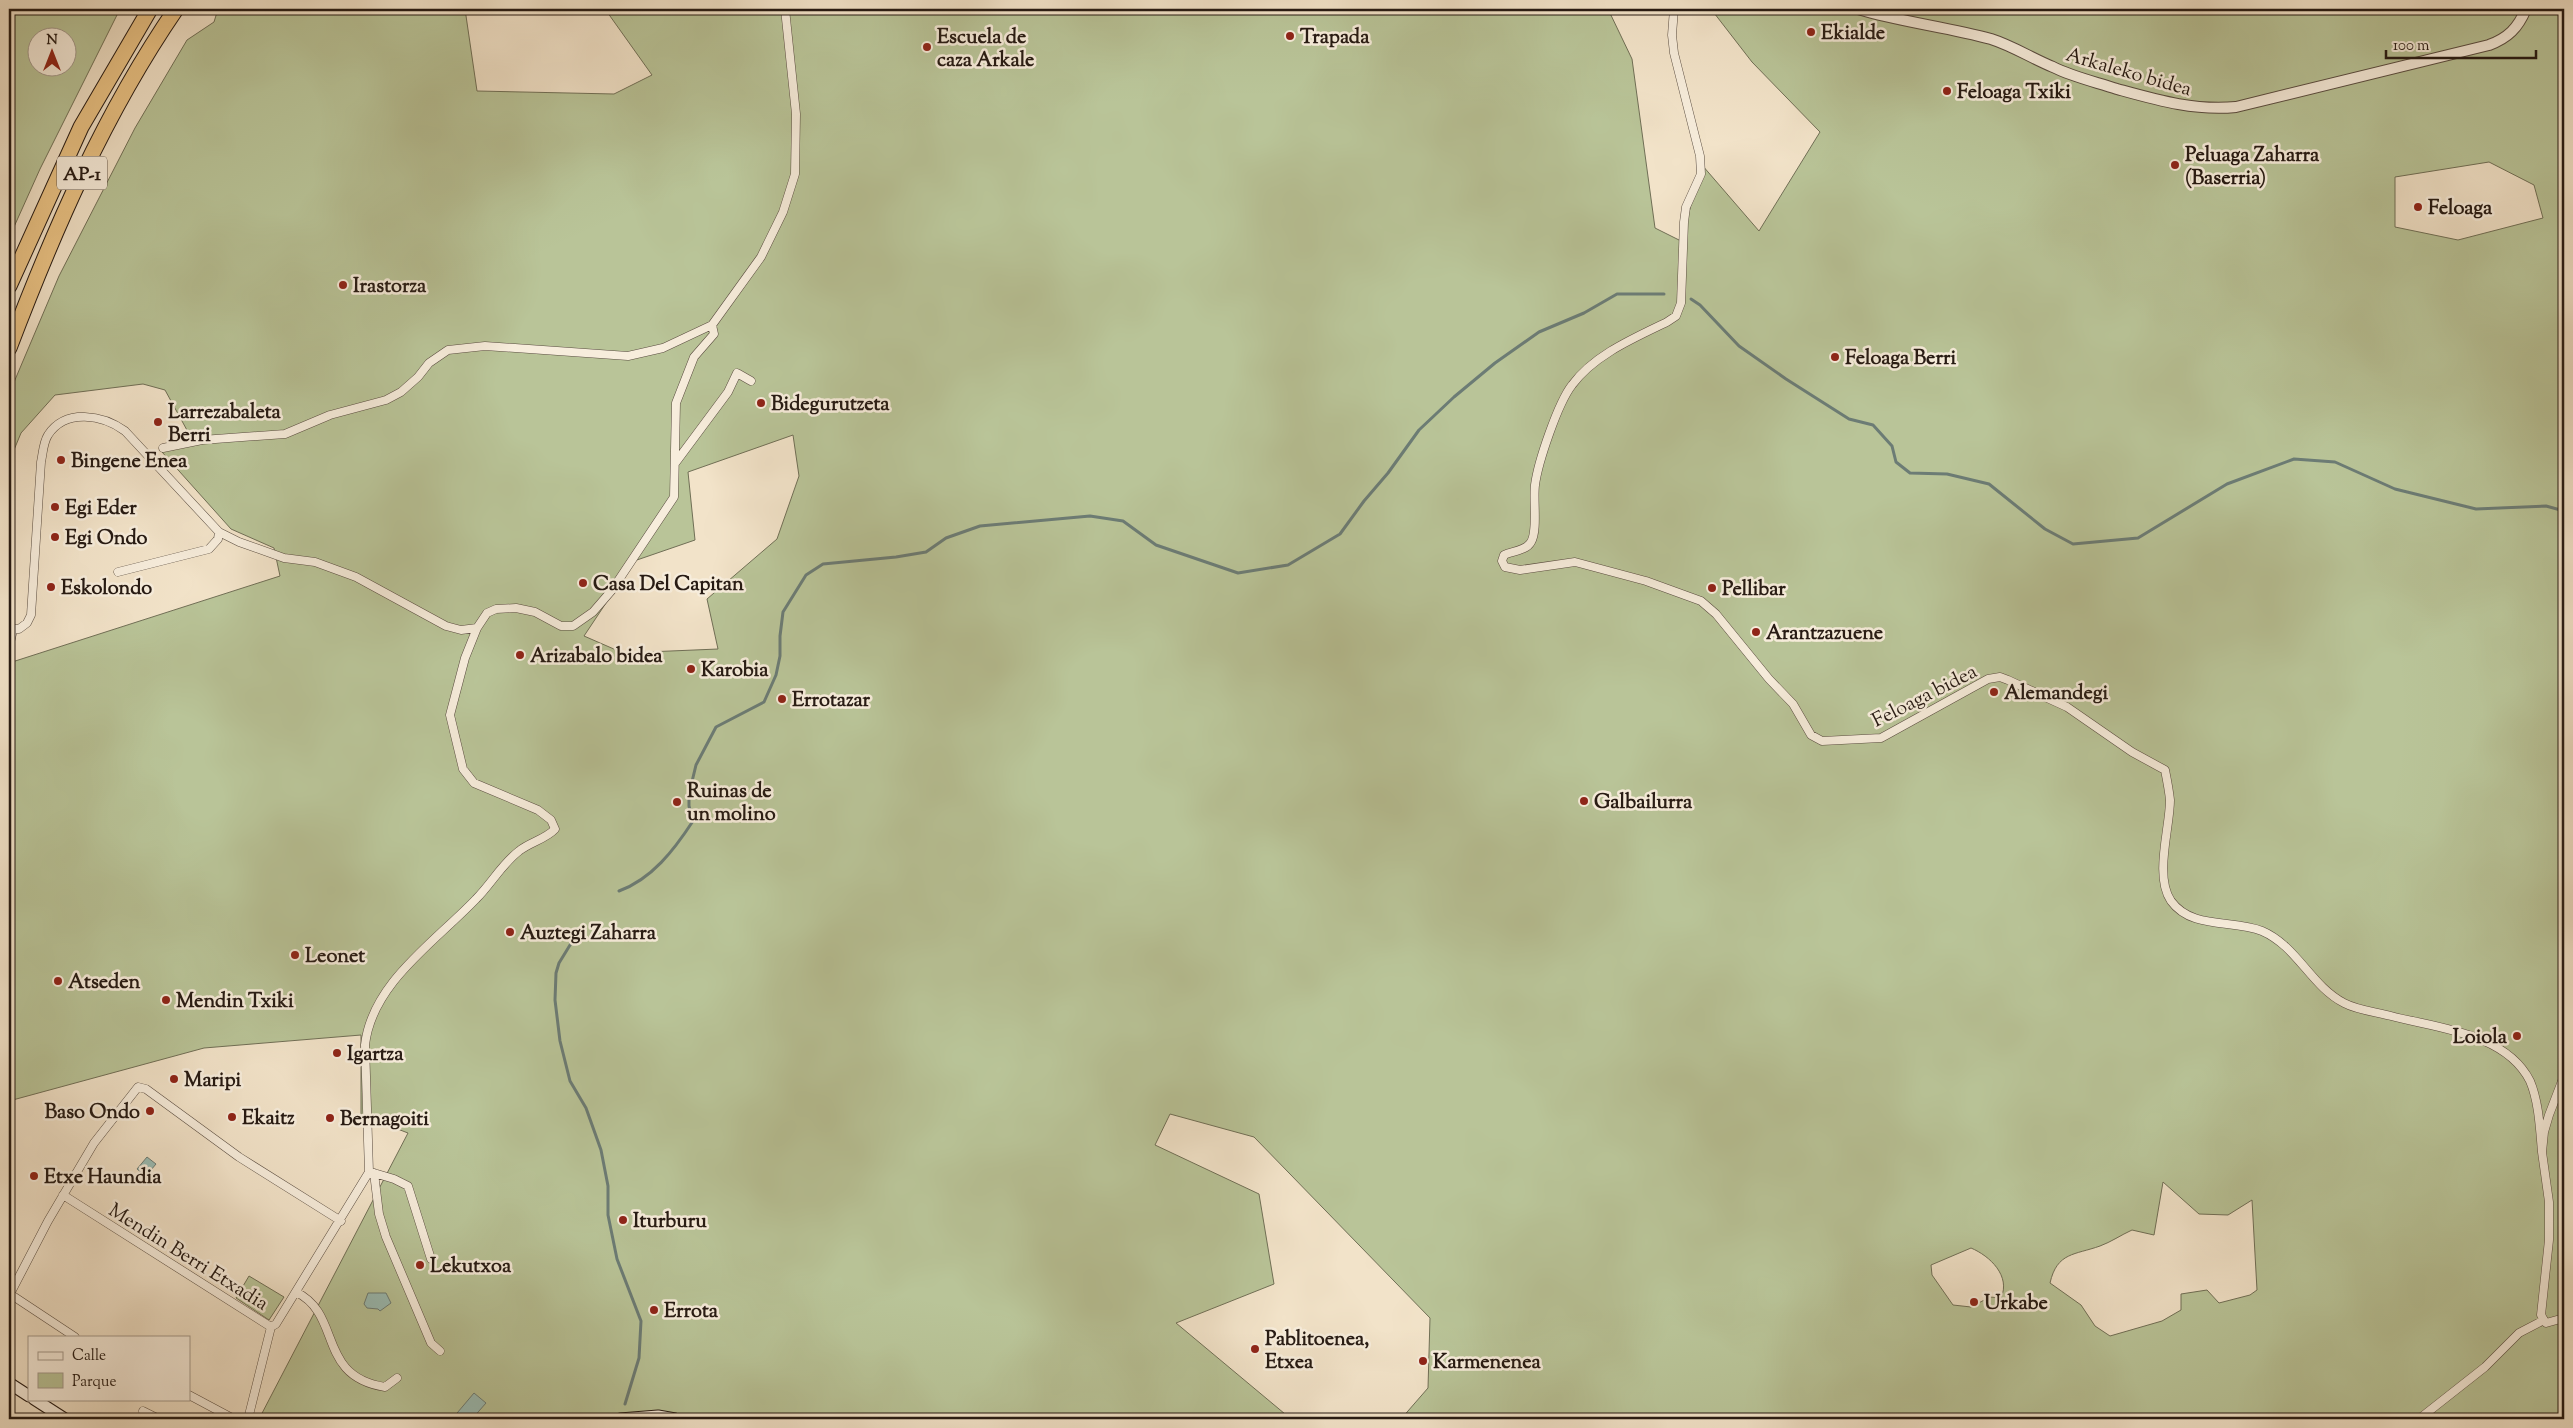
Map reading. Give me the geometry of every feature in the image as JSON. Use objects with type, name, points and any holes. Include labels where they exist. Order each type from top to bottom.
[{"type":"highway","name":"AP-1","points":[[9,286],[81,127],[150,9]]},
{"type":"highway","name":"AP-1","points":[[9,348],[77,183],[129,83],[176,9]]},
{"type":"main road","points":[[9,1383],[28,1395]]},
{"type":"main road","points":[[36,1400],[65,1419]]},
{"type":"main road","points":[[620,1419],[658,1416],[675,1419]]},
{"type":"street","points":[[163,448],[202,440],[285,434],[330,414],[386,400],[401,392],[430,363],[448,350],[485,346],[628,356],[672,345],[712,325],[761,257],[783,212],[793,183],[797,145],[796,114],[786,9]]},
{"type":"street","name":"Feloaga bidea","points":[[1674,9],[1672,35],[1674,53],[1700,156],[1701,174],[1686,207],[1681,303],[1676,316],[1605,355],[1586,369],[1572,384],[1561,402],[1537,471],[1533,506],[1534,533],[1531,542],[1527,547],[1504,555],[1502,561],[1504,567],[1520,570],[1575,562],[1646,581],[1701,601],[1716,614],[1769,679],[1793,704],[1811,736],[1822,741],[1881,738],[1988,679],[2000,677],[2067,707],[2132,752],[2165,770],[2170,801],[2164,870],[2165,886],[2171,901],[2177,907],[2201,921],[2253,928],[2270,935],[2306,967],[2316,981],[2345,1004],[2470,1036],[2493,1045],[2510,1055],[2530,1082],[2538,1114],[2542,1152]]},
{"type":"street","name":"Arkaleko bidea","points":[[1858,9],[1991,39],[2018,49],[2067,73],[2153,99],[2190,108],[2215,109],[2236,107],[2489,45],[2504,40],[2516,28],[2526,9]]},
{"type":"street","points":[[440,1351],[431,1343],[386,1237],[379,1214],[372,1173],[365,1045],[366,1032],[380,999],[396,978],[471,904],[520,850],[555,829],[551,820],[538,810],[474,783],[464,769],[450,715],[465,658],[477,628],[487,613],[496,609],[516,608],[535,612],[566,627],[578,624],[593,612],[612,590],[674,497],[676,462],[675,410],[680,389],[694,357],[714,334],[712,325]]},
{"type":"street","points":[[676,462],[728,392],[737,373],[751,381]]},
{"type":"street","points":[[9,646],[11,629],[27,623],[31,615],[41,462],[45,442],[54,429],[70,419],[87,416],[108,420],[125,431],[219,532],[239,542],[284,558],[315,562],[356,577],[446,626],[461,630],[477,628]]},
{"type":"street","points":[[118,572],[209,549],[218,539],[219,532]]},
{"type":"street","points":[[2564,1076],[2549,1115],[2542,1152],[2550,1216],[2548,1272],[2541,1315],[2546,1323],[2564,1318]]},
{"type":"street","points":[[73,1336],[9,1295],[63,1195],[94,1143],[135,1088],[142,1087],[239,1157],[341,1221]]},
{"type":"street","points":[[248,1419],[271,1328],[276,1324],[372,1173]]},
{"type":"street","points":[[372,1173],[394,1179],[408,1186],[430,1259]]},
{"type":"street","name":"Mendin Berri Etxadia","points":[[63,1195],[271,1328]]},
{"type":"street","points":[[296,1292],[308,1298],[316,1306],[335,1354],[350,1373],[362,1381],[384,1387],[397,1378]]},
{"type":"street","points":[[2419,1419],[2485,1367],[2518,1333],[2544,1320]]},
{"type":"street","points":[[190,1396],[234,1419]]},
{"type":"street","points":[[144,1410],[159,1419]]},
{"type":"green space","points":[[9,9],[120,9],[40,169],[9,238]]},
{"type":"green space","points":[[218,9],[465,9],[477,91],[614,94],[652,75],[605,9],[1608,9],[1632,59],[1655,228],[1681,241],[1702,165],[1759,231],[1820,132],[1752,62],[1711,9],[2564,9],[2564,1419],[1401,1419],[1428,1388],[1430,1318],[1254,1137],[1170,1114],[1155,1145],[1259,1194],[1274,1284],[1176,1323],[1291,1419],[259,1419],[408,1133],[361,1115],[361,1035],[204,1048],[9,1101],[9,663],[280,576],[274,548],[231,529],[162,452],[188,432],[165,390],[143,384],[55,395],[21,433],[9,462],[9,394],[59,276],[135,128],[187,40],[214,22]],"holes":[[[2489,162],[2534,185],[2543,218],[2458,240],[2395,227],[2395,177]],[[793,435],[799,476],[777,539],[707,599],[718,649],[623,653],[584,636],[634,561],[695,540],[688,472]],[[2163,1182],[2199,1214],[2228,1215],[2252,1200],[2257,1290],[2250,1295],[2219,1303],[2207,1290],[2181,1294],[2181,1310],[2162,1321],[2110,1336],[2095,1326],[2081,1305],[2050,1283],[2057,1265],[2068,1256],[2104,1244],[2132,1230],[2154,1235]],[[1971,1248],[1985,1256],[1997,1268],[2003,1282],[2001,1298],[1990,1297],[1971,1307],[1953,1305],[1932,1275],[1931,1265]]]},
{"type":"green space","points":[[249,1276],[284,1297],[269,1320],[236,1298]]},
{"type":"water","points":[[147,1157],[156,1164],[146,1176],[137,1169]]},
{"type":"water","points":[[368,1293],[386,1293],[391,1303],[380,1311],[367,1308],[364,1304]]},
{"type":"water","points":[[474,1393],[486,1403],[472,1419],[452,1419]]},
{"type":"waterway","points":[[619,891],[631,886],[652,871],[670,853],[693,821],[689,806],[689,794],[696,765],[716,727],[764,702],[776,675],[780,656],[783,612],[806,575],[823,564],[926,552],[946,538],[980,526],[1090,516],[1123,521],[1156,545],[1238,573],[1288,565],[1340,534],[1419,430],[1454,397],[1495,363],[1539,332],[1584,313],[1617,294],[1664,294]]},
{"type":"waterway","points":[[1691,299],[1700,305],[1739,346],[1786,379],[1849,419],[1873,425],[1892,446],[1896,462],[1910,473],[1947,474],[1989,484],[2045,529],[2073,544],[2138,538],[2227,484],[2294,459],[2335,462],[2395,489],[2476,509],[2546,506],[2564,511]]},
{"type":"waterway","points":[[578,932],[559,963],[556,973],[555,1000],[560,1041],[570,1081],[586,1108],[601,1150],[608,1186],[608,1215],[617,1259],[641,1321],[639,1358],[625,1404]]},
{"type":"place","name":"Ekialde","points":[[1811,32]]},
{"type":"place","name":"Trapada","points":[[1290,36]]},
{"type":"place","name":"Escuela de caza Arkale","points":[[927,47]]},
{"type":"place","name":"Feloaga Txiki","points":[[1947,91]]},
{"type":"place","name":"Peluaga Zaharra (Baserria)","points":[[2175,165]]},
{"type":"place","name":"Feloaga","points":[[2418,207]]},
{"type":"place","name":"Irastorza","points":[[343,285]]},
{"type":"place","name":"Feloaga Berri","points":[[1835,357]]},
{"type":"place","name":"Bidegurutzeta","points":[[761,403]]},
{"type":"place","name":"Larrezabaleta Berri","points":[[158,422]]},
{"type":"place","name":"Bingene Enea","points":[[61,460]]},
{"type":"place","name":"Egi Eder","points":[[55,507]]},
{"type":"place","name":"Egi Ondo","points":[[55,537]]},
{"type":"place","name":"Casa Del Capitan","points":[[583,583]]},
{"type":"place","name":"Eskolondo","points":[[51,587]]},
{"type":"place","name":"Pellibar","points":[[1712,588]]},
{"type":"place","name":"Arantzazuene","points":[[1756,632]]},
{"type":"place","name":"Arizabalo bidea","points":[[520,655]]},
{"type":"place","name":"Karobia","points":[[691,669]]},
{"type":"place","name":"Alemandegi","points":[[1994,692]]},
{"type":"place","name":"Errotazar","points":[[782,699]]},
{"type":"place","name":"Galbailurra","points":[[1584,801]]},
{"type":"place","name":"Ruinas de un molino","points":[[677,802]]},
{"type":"place","name":"Auztegi Zaharra","points":[[510,932]]},
{"type":"place","name":"Leonet","points":[[295,955]]},
{"type":"place","name":"Atseden","points":[[58,981]]},
{"type":"place","name":"Mendin Txiki","points":[[166,1000]]},
{"type":"place","name":"Loiola","points":[[2517,1036]]},
{"type":"place","name":"Igartza","points":[[337,1053]]},
{"type":"place","name":"Maripi","points":[[174,1079]]},
{"type":"place","name":"Baso Ondo","points":[[150,1111]]},
{"type":"place","name":"Ekaitz","points":[[232,1117]]},
{"type":"place","name":"Bernagoiti","points":[[330,1118]]},
{"type":"place","name":"Etxe Haundia","points":[[34,1176]]},
{"type":"place","name":"Iturburu","points":[[623,1220]]},
{"type":"place","name":"Lekutxoa","points":[[420,1265]]},
{"type":"place","name":"Urkabe","points":[[1974,1302]]},
{"type":"place","name":"Errota","points":[[654,1310]]},
{"type":"place","name":"Pablitoenea, Etxea","points":[[1255,1349]]},
{"type":"place","name":"Karmenenea","points":[[1423,1361]]}]
